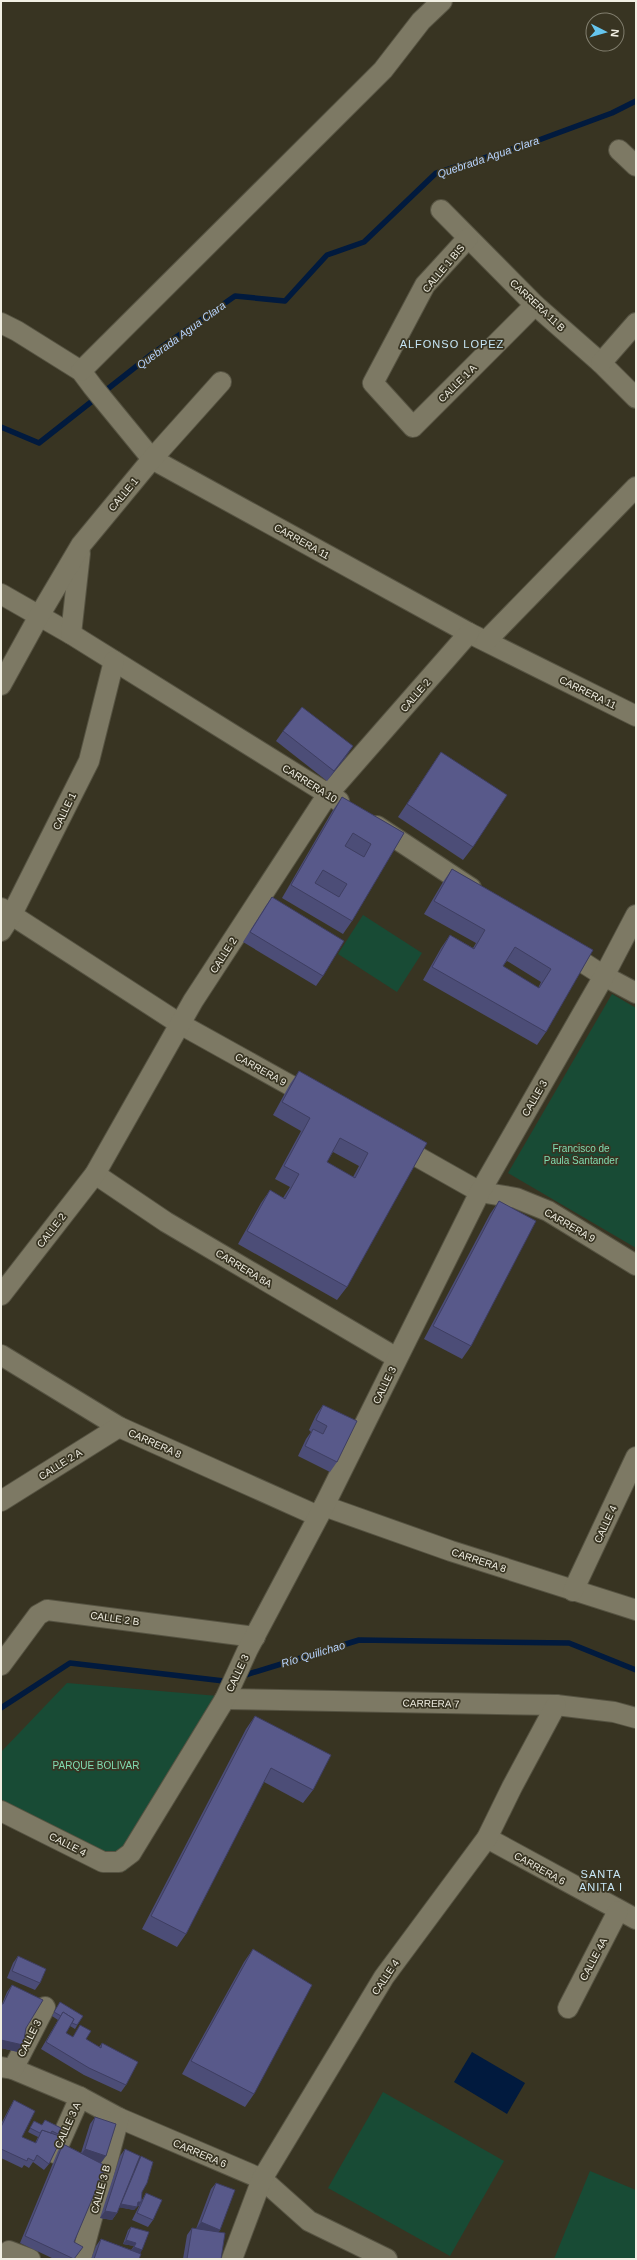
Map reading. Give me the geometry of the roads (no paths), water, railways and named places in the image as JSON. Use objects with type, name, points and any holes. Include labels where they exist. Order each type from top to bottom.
[{"type":"street","points":[[81,370],[383,70],[421,21],[442,1]]},
{"type":"street","points":[[619,150],[636,166]]},
{"type":"street","name":"CARRERA 11 B","points":[[441,210],[535,305],[601,363],[636,398]]},
{"type":"street","name":"CALLE 1 BIS","points":[[413,426],[373,383],[425,285],[468,238]]},
{"type":"street","name":"CALLE 1 A","points":[[413,426],[535,305]]},
{"type":"street","name":"CARRERA 11","points":[[1,323],[17,331],[81,370],[93,387],[152,459],[477,637],[636,716]]},
{"type":"street","points":[[601,363],[636,323]]},
{"type":"street","name":"CALLE 1","points":[[1,685],[39,616],[81,545],[152,459],[221,382]]},
{"type":"street","name":"CALLE 2","points":[[1,1295],[95,1174],[180,1024],[328,794],[477,637],[636,487]]},
{"type":"street","points":[[71,634],[81,545]]},
{"type":"street","name":"CARRERA 10","points":[[1,594],[71,634],[328,794],[486,898]]},
{"type":"street","name":"CALLE 1","points":[[1,931],[7,911],[89,761],[114,661]]},
{"type":"street","name":"CARRERA 9","points":[[7,911],[180,1024],[330,1108]]},
{"type":"street","name":"CALLE 3","points":[[131,1853],[227,1694],[321,1511],[480,1192],[604,976],[636,915]]},
{"type":"street","points":[[545,937],[604,976],[636,993]]},
{"type":"street","name":"CARRERA 9","points":[[378,1135],[480,1192],[516,1198],[548,1211],[636,1265]]},
{"type":"street","name":"CARRERA 8A","points":[[95,1174],[166,1222],[397,1358]]},
{"type":"street","name":"CARRERA 8","points":[[1,1355],[119,1427],[321,1511],[636,1610]]},
{"type":"street","name":"CALLE 2 A","points":[[1,1501],[119,1427]]},
{"type":"street","name":"CALLE 4","points":[[573,1591],[636,1457]]},
{"type":"street","name":"CALLE 2 B","points":[[1,1665],[38,1615],[47,1610],[252,1643]]},
{"type":"street","name":"CARRERA 7","points":[[227,1694],[556,1705],[614,1712],[636,1718]]},
{"type":"street","name":"CALLE 4","points":[[232,2259],[262,2178],[384,1977],[487,1838],[512,1787],[556,1705]]},
{"type":"street","name":"CALLE 4","points":[[2,1813],[103,1862],[119,1862],[131,1853]]},
{"type":"street","name":"CARRERA 6","points":[[487,1838],[618,1911],[636,1919]]},
{"type":"street","name":"CALLE 4A","points":[[568,2008],[618,1911]]},
{"type":"street","name":"CALLE 3","points":[[7,2068],[45,2007]]},
{"type":"street","name":"CARRERA 6","points":[[7,2068],[80,2097],[119,2118],[262,2178],[309,2222],[388,2259]]},
{"type":"street","name":"CALLE 3 A","points":[[55,2154],[80,2097]]},
{"type":"street","name":"CALLE 3 B","points":[[81,2259],[119,2118]]},
{"type":"street","points":[[9,2250],[30,2259]]},
{"type":"water","points":[[472,2052],[525,2083],[507,2114],[454,2082]]},
{"type":"waterway","name":"Quebrada Agua Clara","points":[[1,427],[39,443],[152,354],[235,296],[285,301],[327,255],[364,242],[436,173],[528,144],[612,113],[636,101]]},
{"type":"waterway","name":"Río Quilichao","points":[[242,1676],[359,1640],[569,1643],[636,1670]]},
{"type":"waterway","name":"Río Quilichao","points":[[1,1708],[70,1663],[224,1681],[228,1680]]},
{"type":"district","name":"ALFONSO LOPEZ","points":[[452,344]]},
{"type":"district","name":"SANTA ANITA I","points":[[601,1880]]},
{"type":"park label","name":"Francisco de Paula Santander","points":[[581,1154]]},
{"type":"park label","name":"PARQUE BOLIVAR","points":[[96,1765]]}]
